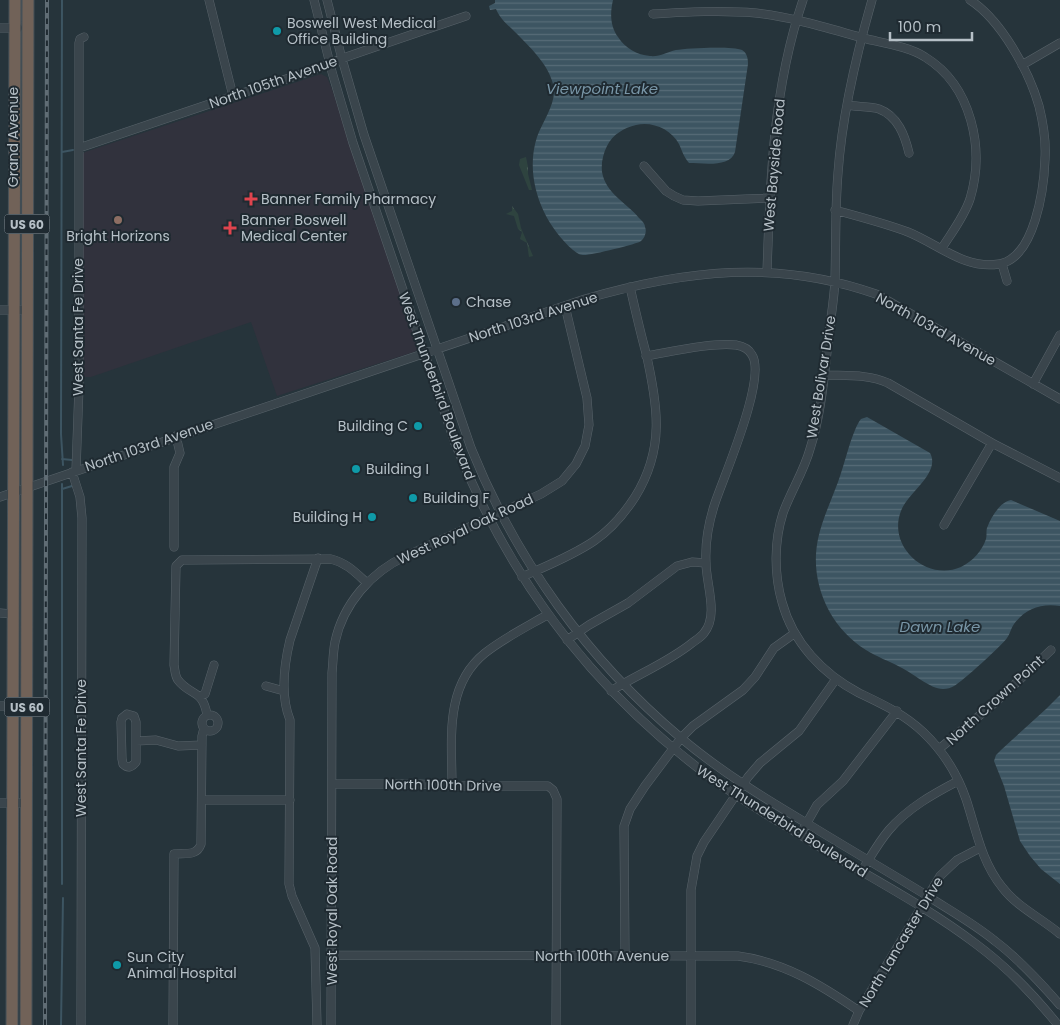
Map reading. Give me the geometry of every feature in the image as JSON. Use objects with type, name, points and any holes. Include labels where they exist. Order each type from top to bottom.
[{"type":"highway","name":"Grand Avenue","points":[[12,1025],[14,0]]},
{"type":"highway","name":"Grand Avenue","points":[[26,1025],[28,0]]},
{"type":"street","points":[[210,0],[233,96]]},
{"type":"street","name":"West Thunderbird Boulevard","points":[[314,0],[353,143],[424,354],[464,465],[488,518],[522,577],[548,614],[567,640],[611,691],[640,720],[673,748],[712,779],[735,794],[920,907],[975,943],[1026,988],[1058,1025]]},
{"type":"street","name":"West Thunderbird Boulevard","points":[[328,0],[342,59],[367,144],[476,460],[500,512],[534,571],[578,632],[623,684],[681,738],[743,784],[927,896],[996,942],[1029,971],[1060,1005]]},
{"type":"street","name":"West Bayside Road","points":[[767,272],[769,198],[776,117],[796,20],[803,0]]},
{"type":"street","name":"West Bolivar Drive","points":[[872,0],[847,105],[838,169],[835,281],[824,375],[810,450],[783,513],[778,537],[776,559],[781,601],[795,633],[814,660],[836,679],[897,711],[922,731],[939,749],[958,781],[966,799],[980,848],[1002,887],[1022,906],[1060,934]]},
{"type":"street","points":[[836,210],[882,222],[942,248],[965,261],[981,266],[1002,264],[1022,249],[1030,236],[1040,196],[1045,158],[1039,107],[1022,65],[1009,43],[981,7],[970,0]]},
{"type":"street","points":[[653,14],[726,11],[757,13],[796,20],[862,37],[924,56],[938,67],[956,86],[968,111],[977,156],[975,174],[967,206],[942,248]]},
{"type":"street","name":"North 105th Avenue","points":[[79,148],[330,64],[466,16]]},
{"type":"street","points":[[0,28],[28,28]]},
{"type":"street","name":"West Santa Fe Drive","points":[[81,1025],[82,518],[80,497],[74,471],[79,387],[79,42],[84,37]]},
{"type":"street","points":[[1022,65],[1060,43]]},
{"type":"street","points":[[847,105],[879,109],[896,121],[905,136],[908,154]]},
{"type":"street","points":[[644,166],[666,191],[682,200],[769,198]]},
{"type":"street","points":[[1002,264],[1007,281]]},
{"type":"street","name":"North 103rd Avenue","points":[[0,496],[565,306],[630,286],[696,275],[767,272],[808,275],[876,294],[1032,384],[1060,398]]},
{"type":"street","points":[[398,278],[411,274]]},
{"type":"street","points":[[522,577],[576,552],[602,535],[625,512],[641,486],[652,458],[657,431],[655,394],[630,286]]},
{"type":"street","name":"West Royal Oak Road","points":[[331,1025],[332,673],[335,643],[340,625],[347,611],[367,583],[383,569],[399,559],[541,494],[562,481],[576,464],[585,446],[589,425],[586,398],[565,306]]},
{"type":"street","points":[[0,310],[27,310]]},
{"type":"street","points":[[1032,384],[1060,335]]},
{"type":"street","points":[[611,691],[670,659],[704,633],[710,619],[710,589],[706,563],[708,534],[714,505],[741,433],[752,391],[755,362],[752,354],[738,345],[700,347],[646,356]]},
{"type":"street","points":[[824,375],[877,378],[992,443],[1060,478]]},
{"type":"street","points":[[174,547],[174,467],[180,453],[176,436]]},
{"type":"street","points":[[944,525],[992,443]]},
{"type":"street","points":[[464,465],[476,460]]},
{"type":"street","points":[[317,1025],[315,948],[292,896],[290,884],[290,720],[285,708],[284,691],[287,650],[318,558]]},
{"type":"street","points":[[208,715],[206,705],[200,696],[178,679],[174,665],[176,566],[182,560],[331,559],[350,567],[367,583]]},
{"type":"street","points":[[567,640],[628,603],[677,566],[692,562],[706,563]]},
{"type":"street","points":[[0,613],[13,614]]},
{"type":"street","points":[[452,786],[454,706],[462,680],[475,662],[486,652],[548,614]]},
{"type":"street","points":[[625,955],[624,826],[630,809],[681,738],[693,726],[743,690],[755,677],[774,648],[795,633]]},
{"type":"street","name":"North Crown Point","points":[[939,749],[997,701],[1051,650]]},
{"type":"street","points":[[200,696],[205,694],[214,665]]},
{"type":"street","points":[[691,1025],[691,890],[694,866],[704,842],[735,794],[760,763],[799,731],[836,679]]},
{"type":"street","points":[[266,686],[284,691]]},
{"type":"street","points":[[0,706],[13,706]]},
{"type":"street","points":[[800,835],[817,804],[843,782],[897,711]]},
{"type":"street","points":[[132,715],[135,719],[136,741],[136,762],[132,767],[125,766],[122,759],[121,722],[124,716],[132,715]]},
{"type":"street","points":[[173,1025],[174,854],[195,853],[199,850],[201,844],[202,745],[204,728],[202,721],[208,715]]},
{"type":"street","points":[[204,728],[211,731],[216,729],[218,724],[215,716],[208,715]]},
{"type":"street","points":[[136,741],[156,740],[178,746],[202,745]]},
{"type":"street","points":[[861,872],[889,830],[904,815],[931,795],[958,781]]},
{"type":"street","name":"North 100th Drive","points":[[332,784],[548,786],[553,790],[557,799],[555,956]]},
{"type":"street","points":[[202,800],[290,800]]},
{"type":"street","points":[[0,803],[26,803]]},
{"type":"street","name":"North Lancaster Drive","points":[[853,1025],[859,1010],[940,876],[948,867],[962,857],[980,848]]},
{"type":"street","name":"North 100th Avenue","points":[[331,954],[738,956],[759,959],[799,974],[822,986],[859,1010]]},
{"type":"street","points":[[555,956],[556,1025]]},
{"type":"shaded area","name":"Banner Boswell Medical Center","points":[[321,74],[327,77],[332,89],[418,345],[417,350],[277,396],[251,322],[91,377],[84,377],[83,154]]},
{"type":"green space","points":[[526,157],[532,190],[529,190],[519,165],[520,159]]},
{"type":"green space","points":[[512,206],[518,214],[521,228],[533,256],[529,257],[527,243],[520,239],[522,232],[518,229],[514,216],[506,214],[512,211]]},
{"type":"water","name":"Viewpoint Lake","points":[[495,0],[613,0],[611,19],[615,33],[628,48],[645,55],[657,56],[676,50],[690,49],[720,48],[742,50],[747,56],[748,64],[735,152],[732,157],[722,163],[715,164],[689,163],[676,139],[660,127],[642,124],[619,132],[609,142],[603,155],[602,172],[604,180],[612,192],[644,223],[646,229],[644,238],[638,243],[603,252],[582,255],[576,252],[552,227],[538,198],[535,183],[533,168],[534,152],[537,137],[552,104],[554,91],[551,77],[538,56],[504,22],[496,9],[490,10],[489,6],[495,3]]},
{"type":"water","name":"Dawn Lake","points":[[867,417],[930,453],[932,460],[928,475],[905,504],[898,524],[900,537],[905,548],[913,558],[923,565],[935,570],[948,570],[961,567],[969,562],[979,552],[984,543],[987,528],[993,515],[1007,501],[1011,500],[1060,521],[1060,606],[1040,606],[1023,614],[998,648],[965,678],[949,688],[943,689],[933,686],[870,652],[853,640],[832,616],[819,587],[816,571],[818,539],[854,431],[861,419]]},
{"type":"water","points":[[1060,695],[1060,884],[1041,869],[1020,841],[1004,786],[994,761],[996,755],[1001,750]]},
{"type":"waterway","points":[[62,0],[61,434],[63,465]]},
{"type":"waterway","points":[[62,152],[73,150]]},
{"type":"waterway","points":[[62,459],[72,460]]},
{"type":"waterway","points":[[62,484],[62,884]]},
{"type":"waterway","points":[[62,489],[72,486]]},
{"type":"waterway","points":[[61,1025],[63,898]]},
{"type":"railway","points":[[45,1025],[47,0]]},
{"type":"place","name":"Boswell West Medical Office Building","points":[[277,31]]},
{"type":"place","name":"Banner Family Pharmacy","points":[[251,199]]},
{"type":"place","name":"Bright Horizons","points":[[118,220]]},
{"type":"place","name":"Banner Boswell Medical Center","points":[[230,228]]},
{"type":"place","name":"Chase","points":[[456,302]]},
{"type":"place","name":"Building C","points":[[418,426]]},
{"type":"place","name":"Building I","points":[[356,469]]},
{"type":"place","name":"Building F","points":[[413,498]]},
{"type":"place","name":"Building H","points":[[372,517]]},
{"type":"place","name":"Sun City Animal Hospital","points":[[117,965]]}]
